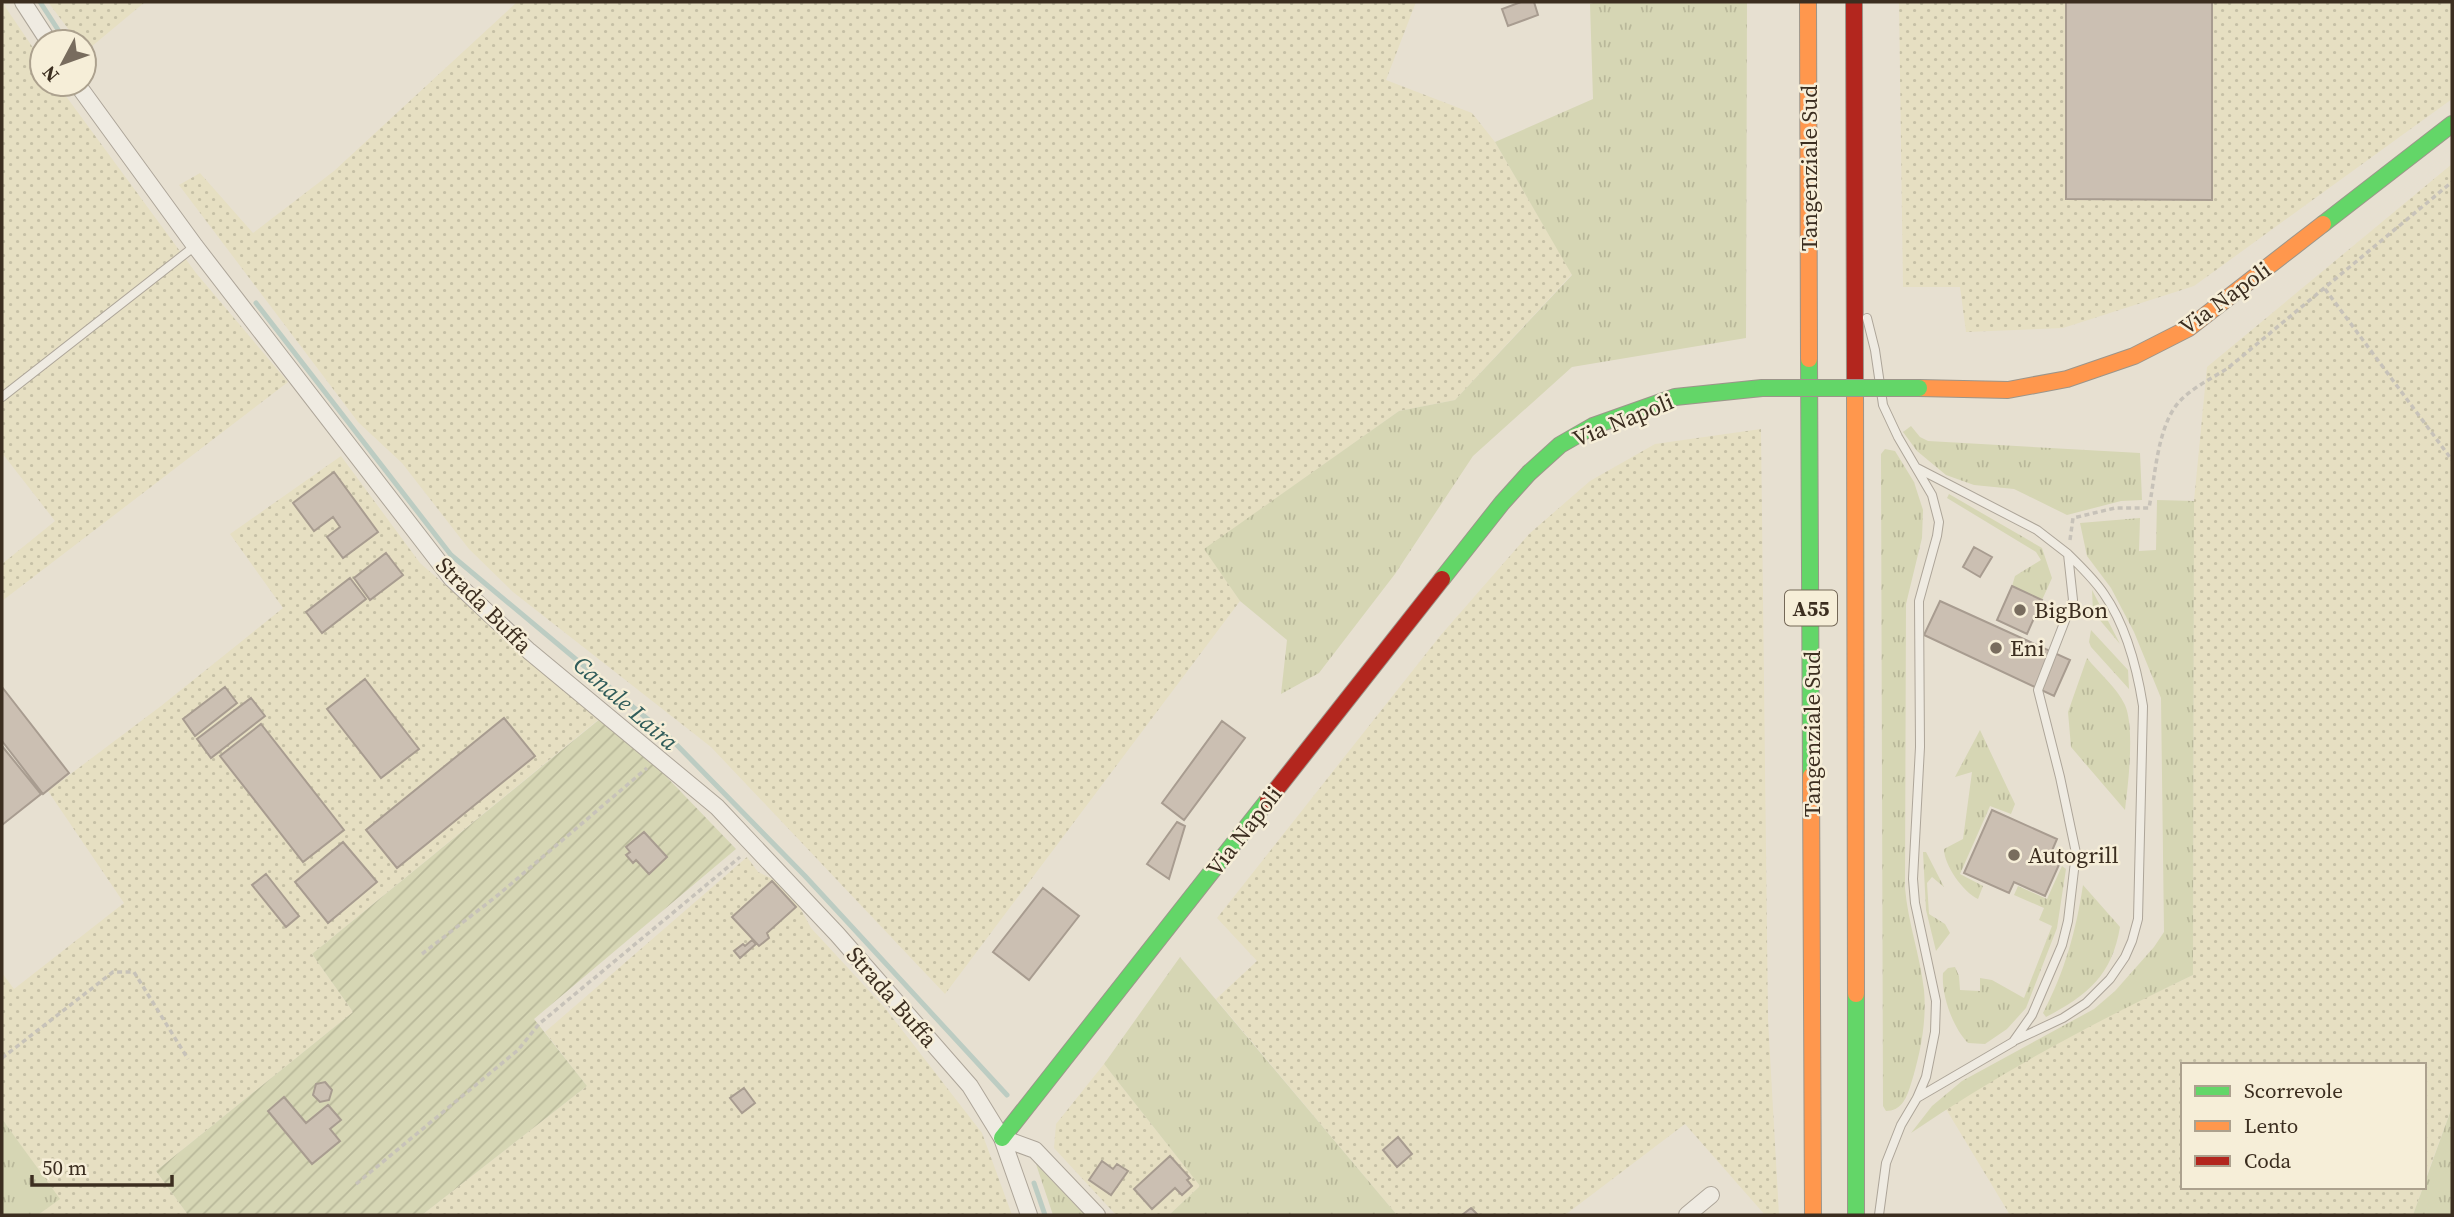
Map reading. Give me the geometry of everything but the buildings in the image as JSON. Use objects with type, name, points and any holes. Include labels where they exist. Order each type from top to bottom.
[{"type":"main road","name":"Tangenziale Sud","points":[[1808,2],[1813,1215]]},
{"type":"main road","name":"Tangenziale Sud","points":[[1854,2],[1856,1215]]},
{"type":"main road","name":"Via Napoli","points":[[1002,1138],[1502,503],[1529,472],[1560,445],[1593,426],[1675,397],[1762,388],[2008,390],[2067,379],[2145,350],[2189,328],[2452,124]]},
{"type":"street","points":[[23,2],[41,28]]},
{"type":"street","name":"Strada Buffa","points":[[87,98],[195,246],[452,579],[529,651],[717,807],[837,934],[970,1086],[1002,1138],[1029,1215]]},
{"type":"street","points":[[1002,1138],[1035,1150],[1097,1215]]},
{"type":"street","points":[[1687,1215],[1712,1195]]},
{"type":"lane","points":[[2,397],[195,246]]},
{"type":"lane","points":[[1855,266],[1863,302]]},
{"type":"lane","points":[[1866,314],[1875,350],[1883,405],[1898,437],[1932,495],[1939,522],[1919,601],[1920,747],[1913,879],[1915,902],[1937,1000],[1937,1016],[1926,1077],[1901,1125],[1886,1163],[1879,1215]]},
{"type":"lane","points":[[1915,467],[2037,530],[2068,554],[2106,596],[2121,625],[2139,681],[2143,706],[2138,919],[2126,957],[2099,991],[2077,1010],[2013,1042],[1917,1098]]},
{"type":"lane","points":[[2013,1042],[2032,1015],[2062,944],[2076,871],[2076,853],[2038,690],[2073,600],[2068,554]]},
{"type":"path","points":[[2068,554],[2073,518],[2115,508],[2149,508],[2161,441],[2175,407],[2197,387],[2228,368],[2452,182]]},
{"type":"path","points":[[2325,289],[2452,460]]},
{"type":"path","points":[[422,954],[498,895],[660,758]]},
{"type":"path","points":[[356,1184],[518,1050],[539,1024],[754,846]]},
{"type":"path","points":[[2,1058],[113,972],[134,972],[188,1059]]},
{"type":"shaded area","points":[[2,2],[28,40],[28,98],[67,98],[196,273],[288,382],[2,601],[2,564],[55,521],[2,453]]},
{"type":"shaded area","points":[[48,2],[145,2],[98,41],[98,28],[68,28]]},
{"type":"shaded area","points":[[517,2],[1416,2],[1386,80],[1472,113],[1495,142],[1572,274],[1455,400],[1399,411],[1205,549],[1240,601],[945,994],[711,747],[513,592],[469,549],[402,463],[358,422],[179,185],[200,173],[253,233],[334,171]]},
{"type":"shaded area","points":[[1899,2],[2452,2],[2452,99],[2194,286],[2063,328],[1966,332],[1960,287],[1903,287]]},
{"type":"shaded area","points":[[2452,164],[2452,1107],[2426,1178],[2426,1063],[2181,1063],[2181,1189],[2422,1189],[2413,1215],[2010,1215],[1946,1109],[2003,1073],[2113,1013],[2193,975],[2194,501],[2207,367]]},
{"type":"shaded area","points":[[1761,429],[1768,1020],[1779,1215],[1765,1215],[1685,1124],[1565,1215],[1397,1215],[1216,999],[1257,961],[1217,918],[1440,636],[1529,534],[1590,481],[1655,444]]},
{"type":"shaded area","points":[[341,456],[420,563],[599,719],[312,954],[353,1012],[156,1171],[188,1215],[38,1215],[59,1199],[2,1119],[2,973],[14,989],[124,903],[48,791],[161,706],[283,608],[230,534]]},
{"type":"shaded area","points":[[747,857],[758,872],[775,880],[798,904],[811,928],[885,1008],[982,1133],[1012,1215],[422,1215],[587,1086],[545,1032]]},
{"type":"shaded area","points":[[1104,1064],[1200,1186],[1169,1215],[1116,1215],[1054,1148],[1056,1124]]},
{"type":"green space","points":[[1747,2],[1746,338],[1572,367],[1473,456],[1395,574],[1319,673],[1281,694],[1287,640],[1240,601],[1204,549],[1399,411],[1455,400],[1572,275],[1495,142],[1593,99],[1590,4]]},
{"type":"green space","points":[[1911,426],[1920,437],[1928,441],[2140,453],[2142,500],[2121,501],[2067,515],[2014,489],[1974,485],[1946,475],[1917,451],[1903,432]]},
{"type":"green space","points":[[1885,449],[1895,451],[1914,482],[1923,510],[1922,538],[1906,604],[1905,888],[1925,1002],[1922,1039],[1905,1100],[1896,1109],[1886,1111],[1883,1106],[1881,454]]},
{"type":"green space","points":[[1949,494],[2042,548],[2052,578],[2042,600],[2012,586],[2015,576],[2041,560],[2036,552],[1947,498]]},
{"type":"green space","points":[[2157,500],[2194,501],[2193,975],[2049,1049],[1979,1089],[1911,1133],[1932,1106],[1962,1081],[2094,1009],[2115,991],[2164,932],[2161,698],[2134,632],[2111,588],[2087,556],[2080,523],[2140,518],[2139,551],[2156,550]]},
{"type":"green space","points":[[2092,590],[2120,644],[2093,612]]},
{"type":"green space","points":[[2091,630],[2128,670],[2129,689],[2091,647]]},
{"type":"green space","points":[[2087,658],[2117,693],[2128,715],[2130,757],[2125,810],[2071,747],[2068,712]]},
{"type":"green space","points":[[606,714],[736,849],[534,1019],[587,1086],[422,1215],[188,1215],[156,1171],[353,1012],[312,954]]},
{"type":"green space","points":[[1980,730],[2015,804],[2011,814],[1990,806],[1960,874],[1983,886],[1978,899],[1955,877],[1947,863],[1944,849],[1963,839],[1972,772],[1955,777]]},
{"type":"green space","points":[[1923,852],[1926,852],[1944,887],[1932,877],[1927,883],[1929,914],[1945,924],[1950,933],[1936,951],[1926,910]]},
{"type":"green space","points":[[2062,866],[2066,869],[2057,928],[2026,1008],[2007,1029],[1985,1044],[1968,1043],[1957,1029],[1949,1011],[1943,973],[1948,968],[1955,967],[1960,990],[1980,991],[1980,978],[1992,980],[2024,998],[2052,926],[2039,920],[2044,908],[2014,895],[2018,886],[2047,899]]},
{"type":"green space","points":[[2083,885],[2120,927],[2116,944],[2096,982],[2086,992],[2046,1017],[2043,1013],[2069,950]]},
{"type":"green space","points":[[1180,957],[1397,1215],[1169,1215],[1200,1186],[1104,1064]]},
{"type":"green space","points":[[2452,1107],[2452,1215],[2413,1215],[2422,1189],[2426,1189],[2426,1179]]},
{"type":"green space","points":[[2,1119],[60,1199],[38,1215],[2,1215]]},
{"type":"green space","points":[[1036,1164],[1085,1215],[1053,1215]]},
{"type":"waterway","name":"Canale Laira","points":[[40,2],[57,28]]},
{"type":"waterway","name":"Canale Laira","points":[[256,303],[451,555],[669,737],[805,876],[1007,1095]]},
{"type":"waterway","name":"Canale Laira","points":[[1034,1183],[1045,1215]]},
{"type":"traffic: fast","points":[[2323,224],[2452,124]]},
{"type":"traffic: fast","points":[[1809,359],[1811,776]]},
{"type":"traffic: fast","points":[[1442,579],[1502,503],[1529,473],[1560,445],[1593,426],[1675,397],[1762,388]]},
{"type":"traffic: fast","points":[[1762,388],[1919,388]]},
{"type":"traffic: fast","points":[[1002,1138],[1268,800]]},
{"type":"traffic: fast","points":[[1856,994],[1856,1215]]},
{"type":"traffic: slow","points":[[1808,2],[1809,359]]},
{"type":"traffic: slow","points":[[1919,388],[2008,390],[2067,379],[2134,356],[2189,328],[2323,224]]},
{"type":"traffic: slow","points":[[1855,385],[1856,994]]},
{"type":"traffic: slow","points":[[1811,776],[1813,1215]]},
{"type":"traffic: jam","points":[[1854,2],[1855,385]]},
{"type":"traffic: jam","points":[[1268,800],[1442,579]]},
{"type":"place","name":"BigBon","points":[[2020,610]]},
{"type":"place","name":"Eni","points":[[1996,648]]},
{"type":"place","name":"Autogrill","points":[[2014,855]]}]
